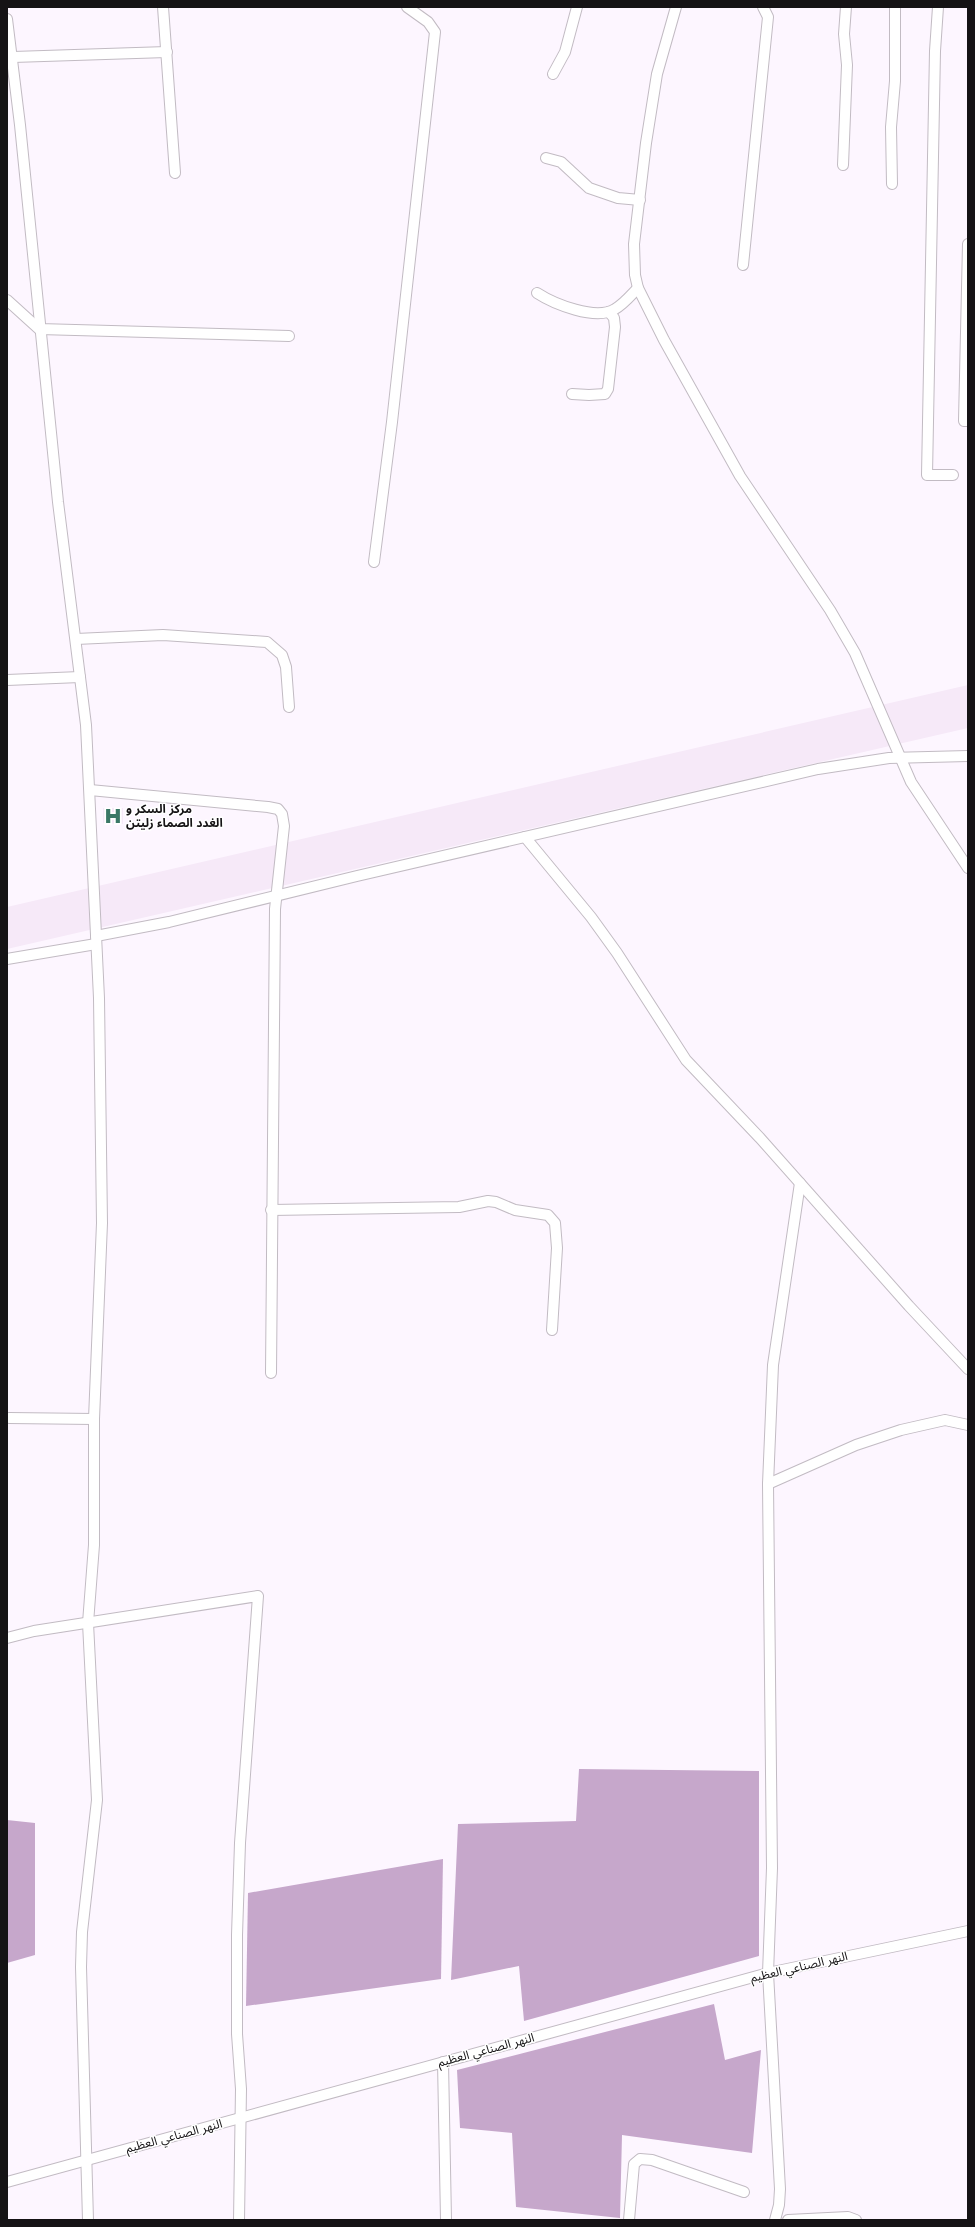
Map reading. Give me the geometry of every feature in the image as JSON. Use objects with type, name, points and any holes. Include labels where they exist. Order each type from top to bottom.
[{"type":"street","points":[[163,7],[175,174]]},
{"type":"street","points":[[374,562],[391,429],[435,32],[428,22],[407,7]]},
{"type":"street","points":[[553,74],[565,52],[577,7]]},
{"type":"street","points":[[676,7],[657,74],[634,244],[635,275],[638,288],[664,340],[740,476],[830,610],[854,653],[911,782],[968,868]]},
{"type":"street","points":[[743,265],[768,17],[763,7]]},
{"type":"street","points":[[843,164],[847,65],[844,34],[846,7]]},
{"type":"street","points":[[892,184],[891,127],[895,81],[894,7]]},
{"type":"street","points":[[938,7],[934,51],[927,475],[953,474]]},
{"type":"street","points":[[7,19],[13,57],[39,329],[58,502],[86,725],[101,1065],[102,1223],[94,1419],[94,1545],[88,1623],[89,1666],[97,1755],[97,1800],[82,1932],[88,2220]]},
{"type":"street","points":[[13,57],[167,52]]},
{"type":"street","points":[[546,158],[560,162],[569,172],[589,188],[618,198],[640,200]]},
{"type":"street","points":[[968,244],[964,421],[968,421]]},
{"type":"street","points":[[537,293],[549,300],[580,310],[610,312],[622,304],[638,288]]},
{"type":"street","points":[[7,300],[39,329],[289,336]]},
{"type":"street","points":[[572,394],[600,395],[605,394],[608,389],[615,323],[610,312]]},
{"type":"street","points":[[76,639],[163,635],[267,642],[282,655],[286,667],[289,707]]},
{"type":"street","points":[[7,680],[80,677]]},
{"type":"street","points":[[7,959],[96,940],[525,837],[818,769],[871,760],[900,757],[968,756]]},
{"type":"street","points":[[90,790],[278,809],[282,814],[284,826],[276,896],[271,1210],[271,1373]]},
{"type":"street","points":[[525,837],[613,947],[686,1060],[800,1183],[904,1301],[968,1369]]},
{"type":"street","points":[[775,2220],[779,2205],[780,2189],[768,1972],[772,1860],[768,1484],[773,1364],[800,1183]]},
{"type":"street","points":[[271,1210],[459,1207],[488,1201],[496,1202],[515,1210],[548,1215],[555,1223],[557,1248],[552,1330]]},
{"type":"street","points":[[8,1418],[94,1419]]},
{"type":"street","points":[[768,1484],[856,1445],[901,1430],[945,1420],[968,1425]]},
{"type":"street","points":[[7,1638],[88,1623],[258,1596],[258,1621],[249,1706],[242,1812],[237,1927],[237,2034],[241,2118],[239,2220]]},
{"type":"street","name":"النهر الصناعي العظيم","points":[[7,2182],[768,1972],[968,1931]]},
{"type":"street","points":[[443,2062],[446,2220]]},
{"type":"street","points":[[629,2220],[634,2164],[640,2159],[652,2160],[744,2192]]},
{"type":"street","points":[[788,2220],[848,2217],[856,2220]]},
{"type":"shaded area","points":[[968,685],[968,728],[7,949],[7,907]]},
{"type":"shaded area","name":"مركز السكر و الغدد الصماء زليتن","points":[[103,808],[123,808],[123,824],[103,823]]},
{"type":"shaded area","points":[[579,1769],[759,1771],[759,1956],[524,2021],[519,1966],[451,1980],[458,1824],[576,1821]]},
{"type":"shaded area","points":[[7,1820],[35,1823],[35,1955],[7,1963]]},
{"type":"shaded area","points":[[443,1859],[441,1979],[246,2006],[248,1893]]},
{"type":"shaded area","points":[[714,2004],[725,2060],[761,2050],[752,2153],[622,2135],[620,2218],[516,2207],[512,2133],[460,2128],[457,2070]]},
{"type":"place","name":"مركز السكر و الغدد الصماء زليتن","points":[[113,816]]}]
